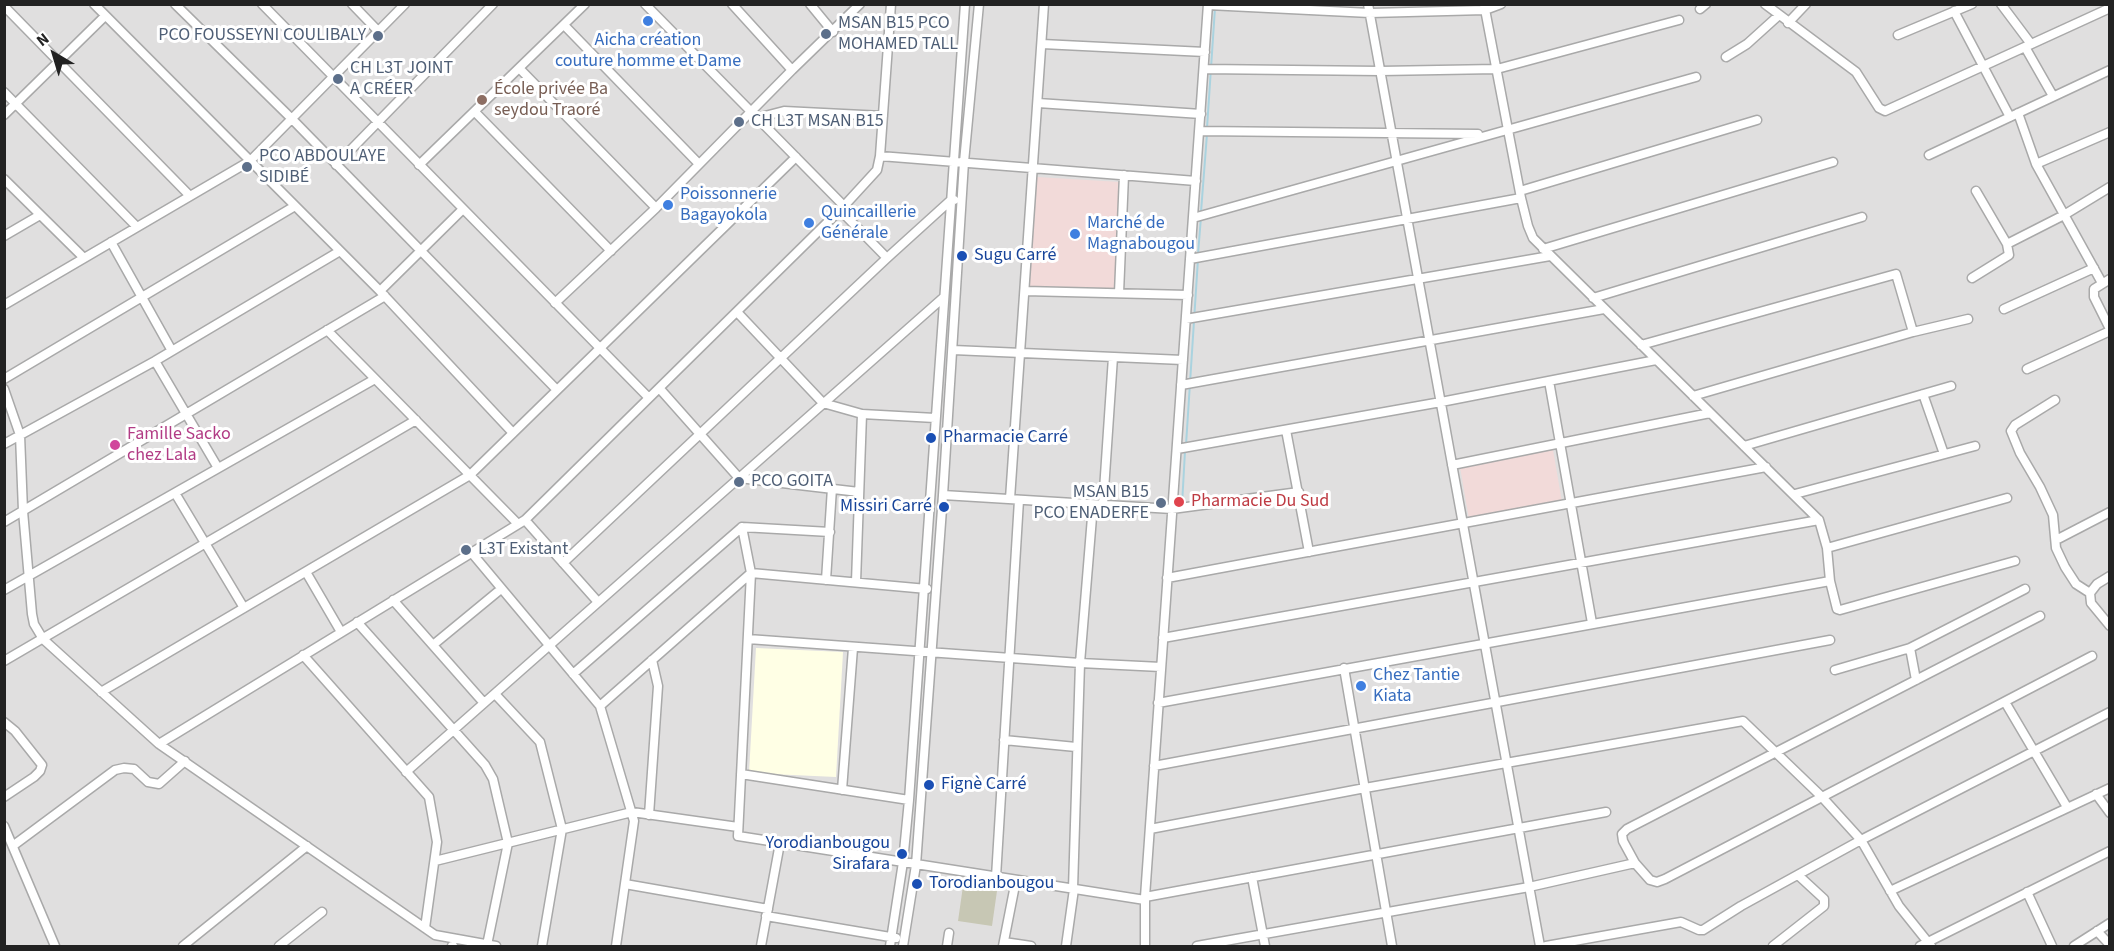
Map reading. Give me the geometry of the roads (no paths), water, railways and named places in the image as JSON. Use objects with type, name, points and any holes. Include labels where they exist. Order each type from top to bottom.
[{"type":"street","points":[[175,4],[292,119],[557,390]]},
{"type":"street","points":[[262,4],[648,398]]},
{"type":"street","points":[[352,4],[378,32]]},
{"type":"street","points":[[4,304],[250,161],[405,4]]},
{"type":"street","points":[[336,165],[492,4]]},
{"type":"street","points":[[420,165],[585,4]]},
{"type":"street","points":[[732,4],[792,70]]},
{"type":"street","points":[[810,4],[833,32]]},
{"type":"street","points":[[555,303],[699,164],[754,115],[792,70],[860,4]]},
{"type":"street","points":[[159,744],[522,522],[842,208],[877,170],[880,156],[891,4]]},
{"type":"street","points":[[890,946],[903,862],[909,801],[964,4]]},
{"type":"street","points":[[625,884],[891,937],[903,943],[916,865],[953,350],[964,162],[979,4]]},
{"type":"street","points":[[996,877],[1009,658],[1021,352],[1044,4]]},
{"type":"street","points":[[1145,946],[1149,829],[1208,5],[1369,9],[1485,7],[1501,4]]},
{"type":"street","points":[[1765,4],[1778,16],[1856,72],[1879,108],[1884,111],[2109,8]]},
{"type":"street","points":[[1788,23],[1806,4]]},
{"type":"street","points":[[1898,35],[1972,4]]},
{"type":"street","points":[[2001,4],[2028,46],[2053,96]]},
{"type":"street","points":[[4,6],[190,196]]},
{"type":"street","points":[[649,6],[796,157],[887,258]]},
{"type":"street","points":[[1485,7],[1521,195],[1533,238],[1819,520],[1827,548],[1830,581],[1837,609],[2015,561]]},
{"type":"street","points":[[4,115],[59,61],[100,8],[382,294],[513,433]]},
{"type":"street","points":[[1369,9],[1540,946]]},
{"type":"street","points":[[1954,11],[1983,66],[2014,115],[2036,164],[2094,268],[2106,281],[2094,289],[2094,297],[2109,330],[2027,369]]},
{"type":"street","points":[[1726,57],[1747,44],[1778,16]]},
{"type":"street","points":[[1204,69],[1380,71],[1497,69],[1679,20]]},
{"type":"street","points":[[564,25],[699,164]]},
{"type":"street","points":[[1042,44],[1205,52]]},
{"type":"street","points":[[519,69],[656,208]]},
{"type":"street","points":[[1929,155],[2109,70]]},
{"type":"street","points":[[1193,218],[1696,77]]},
{"type":"street","points":[[4,92],[137,227]]},
{"type":"street","points":[[1038,103],[1201,114]]},
{"type":"street","points":[[754,115],[784,111],[883,116]]},
{"type":"street","points":[[475,112],[611,251]]},
{"type":"street","points":[[1190,259],[1407,219],[1521,195],[1757,120]]},
{"type":"street","points":[[1199,130],[1488,134]]},
{"type":"street","points":[[2036,164],[2109,132]]},
{"type":"street","points":[[880,156],[1196,181]]},
{"type":"street","points":[[101,692],[470,475],[796,157]]},
{"type":"street","points":[[1543,249],[1833,162]]},
{"type":"street","points":[[1119,293],[1124,175]]},
{"type":"street","points":[[4,179],[84,258]]},
{"type":"street","points":[[2007,244],[2109,187]]},
{"type":"street","points":[[1972,278],[2009,255],[2007,244],[1976,191]]},
{"type":"street","points":[[563,563],[887,258],[951,200],[962,201]]},
{"type":"street","points":[[4,379],[295,206]]},
{"type":"street","points":[[4,522],[327,330],[382,294],[463,209]]},
{"type":"street","points":[[4,236],[40,215]]},
{"type":"street","points":[[1593,298],[1862,217]]},
{"type":"street","points":[[111,242],[172,351]]},
{"type":"street","points":[[4,444],[155,361],[340,251]]},
{"type":"street","points":[[1186,319],[1550,256]]},
{"type":"street","points":[[2004,309],[2094,268]]},
{"type":"street","points":[[1641,345],[1896,274],[1913,332]]},
{"type":"street","points":[[1025,291],[1188,295]]},
{"type":"street","points":[[406,772],[944,297]]},
{"type":"street","points":[[1181,385],[1604,309]]},
{"type":"street","points":[[737,312],[824,403],[862,414],[935,418]]},
{"type":"street","points":[[1693,396],[1913,332],[1968,319]]},
{"type":"street","points":[[327,330],[470,475],[563,563],[598,602]]},
{"type":"street","points":[[953,350],[1183,360]]},
{"type":"street","points":[[1066,946],[1074,889],[1080,663],[1113,357]]},
{"type":"street","points":[[1177,448],[1441,402],[1656,360]]},
{"type":"street","points":[[155,361],[218,468]]},
{"type":"street","points":[[4,590],[375,379]]},
{"type":"street","points":[[1549,381],[1592,623]]},
{"type":"street","points":[[1744,446],[1951,386]]},
{"type":"street","points":[[4,389],[20,435],[23,511],[32,614],[34,624],[43,639],[159,744],[435,935],[453,945],[491,946],[508,843],[494,779],[485,765],[357,622]]},
{"type":"street","points":[[660,389],[739,478],[859,492]]},
{"type":"street","points":[[1923,394],[1944,454]]},
{"type":"street","points":[[2055,400],[2015,425],[2011,431],[2053,515],[2056,548],[2065,567],[2076,584],[2090,593]]},
{"type":"street","points":[[1452,465],[1710,413]]},
{"type":"street","points":[[856,582],[862,414]]},
{"type":"street","points":[[4,661],[416,420]]},
{"type":"street","points":[[1286,430],[1309,552]]},
{"type":"street","points":[[1795,494],[1975,446]]},
{"type":"street","points":[[1167,578],[1766,467]]},
{"type":"street","points":[[826,580],[832,488]]},
{"type":"street","points":[[943,495],[1172,509],[1299,492]]},
{"type":"street","points":[[175,493],[244,608]]},
{"type":"street","points":[[1827,548],[2007,498]]},
{"type":"street","points":[[2056,540],[2109,512]]},
{"type":"street","points":[[1163,638],[1819,520]]},
{"type":"street","points":[[573,674],[742,527],[830,532]]},
{"type":"street","points":[[742,527],[751,573],[738,836],[1145,899],[1606,812]]},
{"type":"street","points":[[471,552],[600,706],[634,821],[616,946]]},
{"type":"street","points":[[306,572],[341,632]]},
{"type":"street","points":[[600,706],[751,573],[936,589]]},
{"type":"street","points":[[2109,576],[2097,584],[2090,593],[2091,603],[2109,626]]},
{"type":"street","points":[[1158,703],[1830,581]]},
{"type":"street","points":[[433,645],[501,589]]},
{"type":"street","points":[[1835,670],[1910,648],[2025,590]]},
{"type":"street","points":[[393,600],[484,703]]},
{"type":"street","points":[[2040,616],[1627,829],[1622,834],[1623,841],[1635,863],[1650,880],[1657,882],[2092,656]]},
{"type":"street","points":[[748,639],[853,648],[1161,667]]},
{"type":"street","points":[[1154,766],[1830,640]]},
{"type":"street","points":[[842,790],[853,648]]},
{"type":"street","points":[[1910,648],[1916,680]]},
{"type":"street","points":[[303,655],[429,798],[437,842],[425,928]]},
{"type":"street","points":[[649,815],[658,686],[658,676],[652,660]]},
{"type":"street","points":[[1344,668],[1392,946]]},
{"type":"street","points":[[495,694],[540,742],[562,830],[542,946]]},
{"type":"street","points":[[2005,702],[2067,807]]},
{"type":"street","points":[[1546,946],[1681,922],[1703,930],[1861,840],[2109,712]]},
{"type":"street","points":[[1149,829],[1741,721],[1745,722],[1822,797],[1861,840],[1890,891],[1926,945],[2109,851]]},
{"type":"street","points":[[4,722],[15,731],[42,765],[34,777],[4,797]]},
{"type":"street","points":[[1004,740],[1076,747]]},
{"type":"street","points":[[9,845],[115,770],[134,769],[148,782],[159,784],[185,761]]},
{"type":"street","points":[[741,774],[909,801]]},
{"type":"street","points":[[1890,891],[2109,788]]},
{"type":"street","points":[[2096,794],[2109,813]]},
{"type":"street","points":[[435,861],[632,813],[738,827]]},
{"type":"street","points":[[7,830],[9,845],[55,946]]},
{"type":"street","points":[[761,946],[780,843]]},
{"type":"street","points":[[183,946],[306,846]]},
{"type":"street","points":[[1197,946],[1529,887],[1635,863]]},
{"type":"street","points":[[1773,946],[1824,906],[1824,899],[1798,875]]},
{"type":"street","points":[[1252,877],[1265,946]]},
{"type":"street","points":[[1016,880],[1004,944],[1031,946]]},
{"type":"street","points":[[2028,892],[2052,946]]},
{"type":"street","points":[[279,946],[322,912]]},
{"type":"street","points":[[2074,946],[2109,923]]},
{"type":"street","points":[[2097,931],[2109,945]]},
{"type":"street","points":[[947,946],[949,933]]},
{"type":"waterway","points":[[1207,128],[1215,8]]},
{"type":"waterway","points":[[1201,212],[1207,134]]},
{"type":"waterway","points":[[1198,254],[1201,217]]},
{"type":"waterway","points":[[1186,445],[1198,259]]},
{"type":"waterway","points":[[1182,505],[1185,451]]},
{"type":"place","name":"Aicha création couture homme et Dame","points":[[648,21]]},
{"type":"place","name":"MSAN B15 PCO MOHAMED TALL","points":[[826,34]]},
{"type":"place","name":"PCO FOUSSEYNI COULIBALY","points":[[378,36]]},
{"type":"place","name":"CH L3T JOINT A CRÉER","points":[[338,79]]},
{"type":"place","name":"École privée Ba seydou Traoré","points":[[482,100]]},
{"type":"place","name":"CH L3T MSAN B15","points":[[739,122]]},
{"type":"place","name":"PCO ABDOULAYE SIDIBÉ","points":[[247,167]]},
{"type":"place","name":"Poissonnerie Bagayokola","points":[[668,205]]},
{"type":"place","name":"Quincaillerie Générale","points":[[809,223]]},
{"type":"place","name":"Marché de Magnabougou","points":[[1075,234]]},
{"type":"place","name":"Sugu Carré","points":[[962,256]]},
{"type":"place","name":"Pharmacie Carré","points":[[931,438]]},
{"type":"place","name":"Famille Sacko chez Lala","points":[[115,445]]},
{"type":"place","name":"PCO GOITA","points":[[739,482]]},
{"type":"place","name":"Pharmacie Du Sud","points":[[1179,502]]},
{"type":"place","name":"MSAN B15 PCO ENADERFE","points":[[1161,503]]},
{"type":"place","name":"Missiri Carré","points":[[944,507]]},
{"type":"place","name":"L3T Existant","points":[[466,550]]},
{"type":"place","name":"Chez Tantie Kiata","points":[[1361,686]]},
{"type":"place","name":"Fignè Carré","points":[[929,785]]},
{"type":"place","name":"Yorodianbougou Sirafara","points":[[902,854]]},
{"type":"place","name":"Torodianbougou","points":[[917,884]]}]
